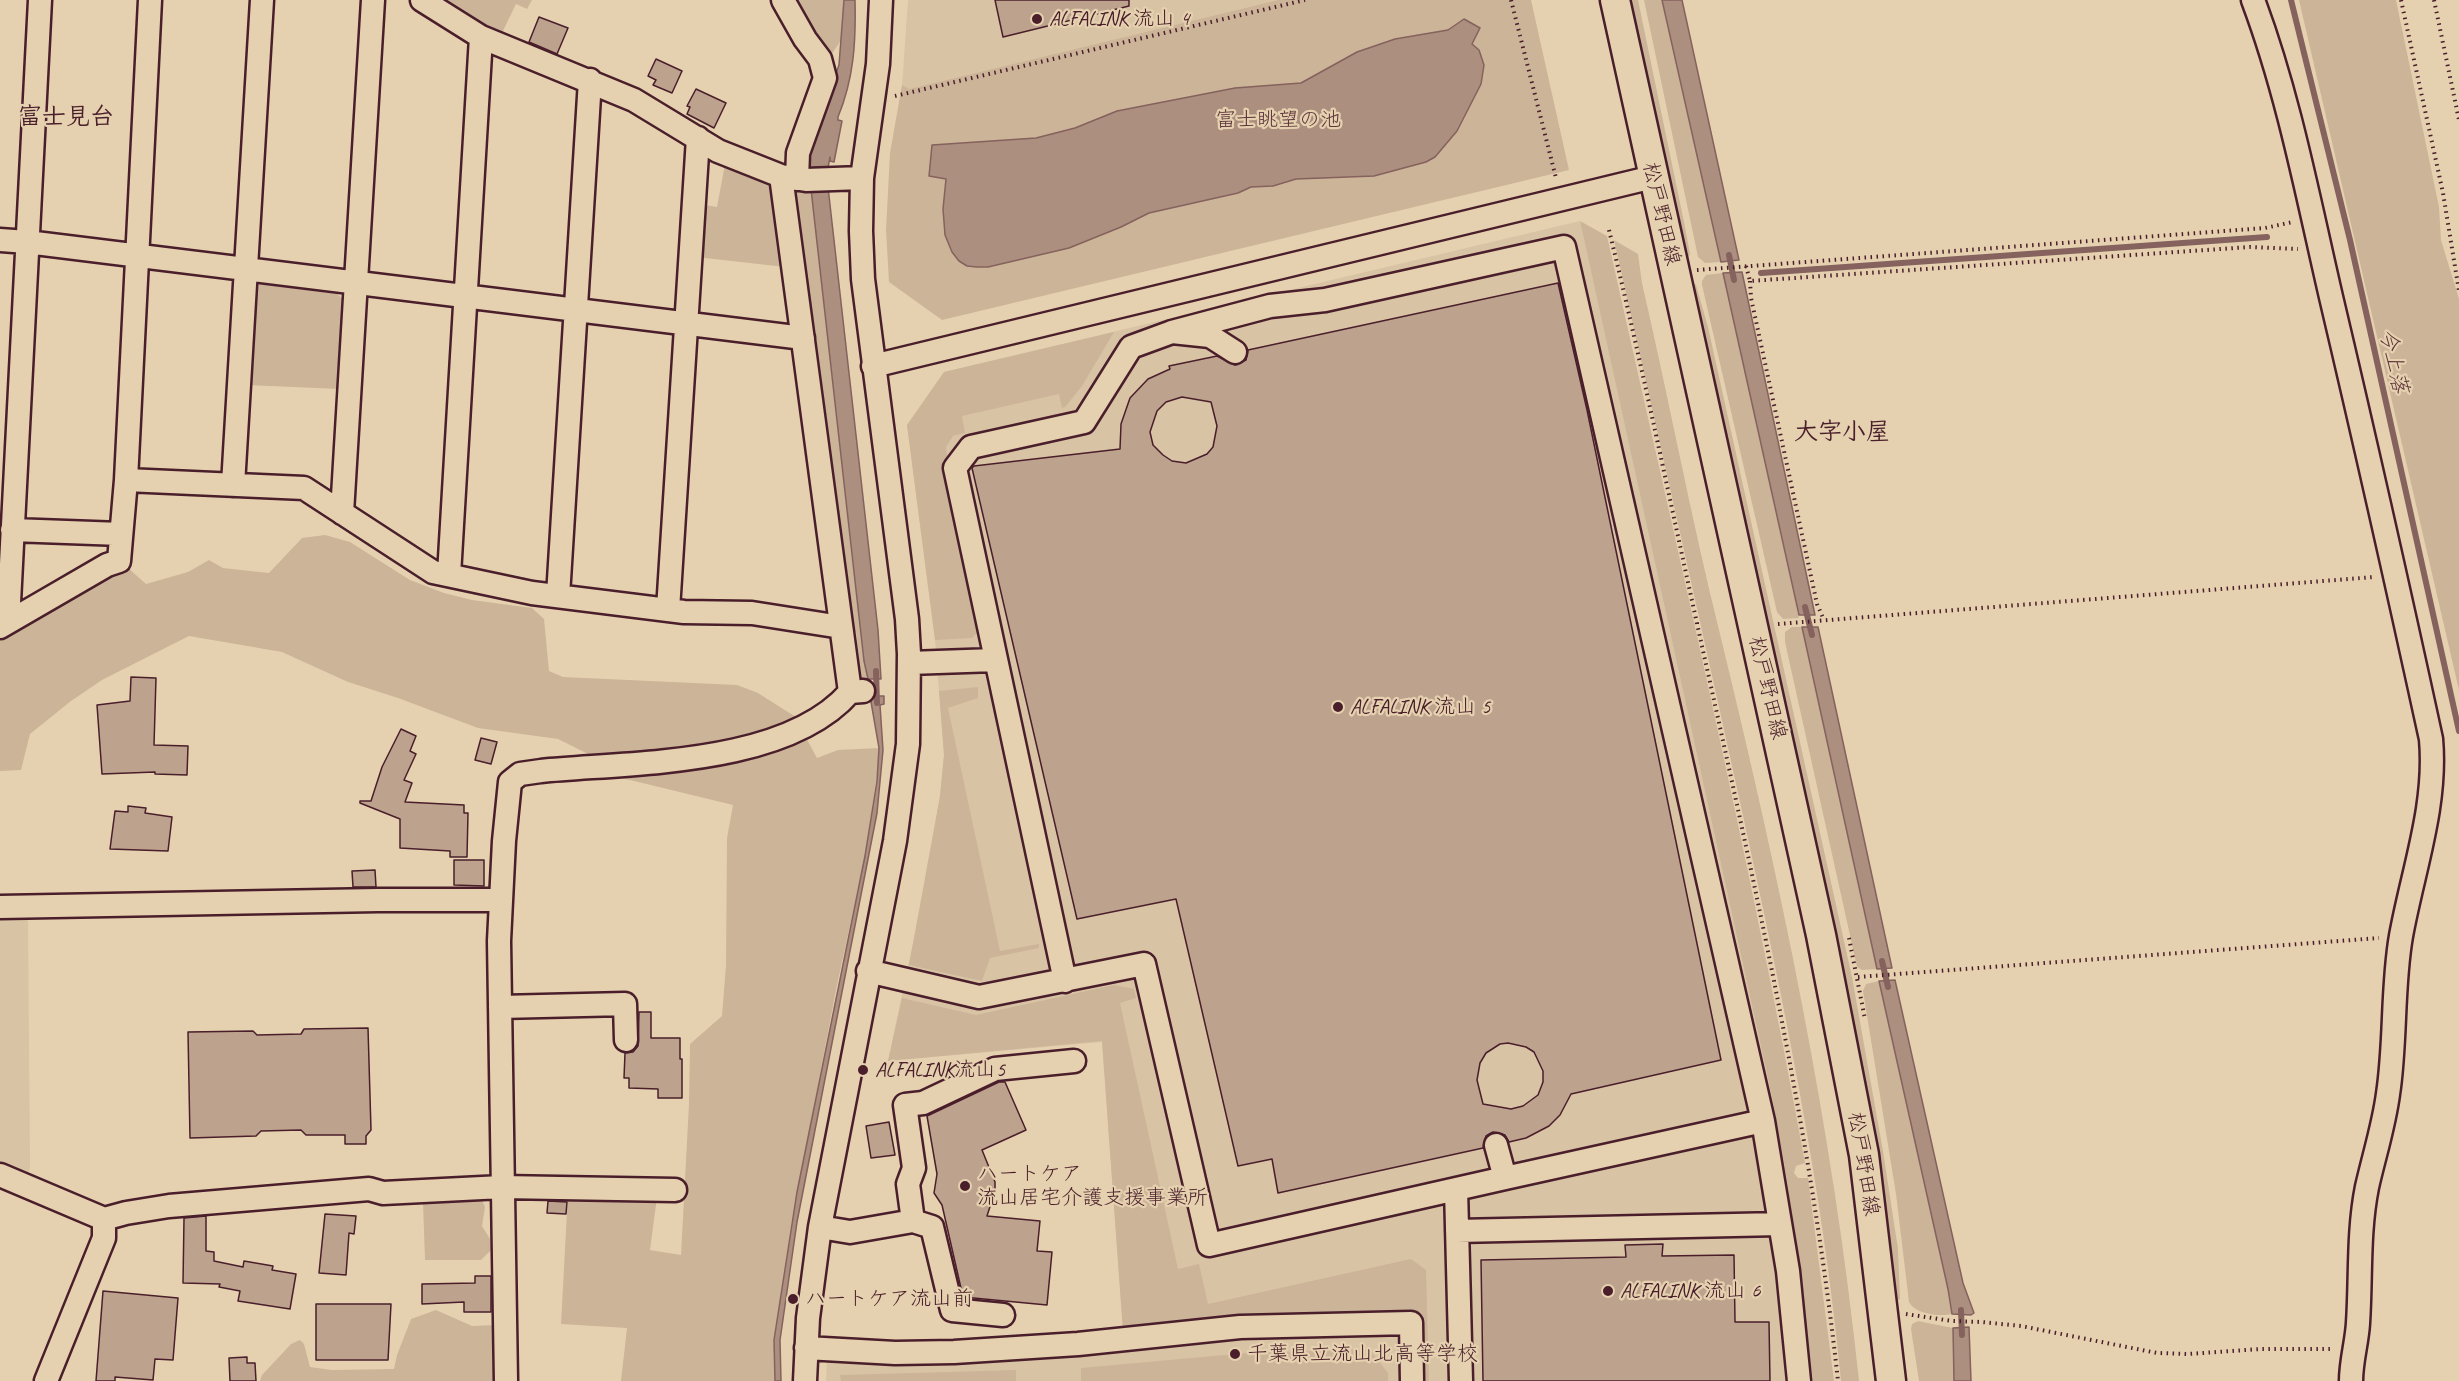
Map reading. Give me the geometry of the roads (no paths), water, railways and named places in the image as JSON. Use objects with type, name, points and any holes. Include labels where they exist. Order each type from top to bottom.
[{"type":"main road","name":"松戸野田線","points":[[1614,0],[1821,936],[1864,1155],[1891,1381]]},
{"type":"street","points":[[4,625],[12,530],[40,0]]},
{"type":"street","points":[[4,625],[107,565],[119,561],[126,480],[150,0]]},
{"type":"street","points":[[233,485],[262,0]]},
{"type":"street","points":[[342,513],[373,0]]},
{"type":"street","points":[[422,0],[481,37],[512,52],[634,100],[718,151],[795,178],[862,178]]},
{"type":"street","points":[[506,1381],[500,900],[510,782],[520,774],[716,754],[756,746],[804,727],[856,692],[841,627],[803,338],[795,178],[798,153],[825,78],[820,59],[805,39],[783,0]]},
{"type":"street","points":[[805,1381],[806,1348],[820,1227],[905,781],[910,723],[907,619],[863,279],[862,178],[878,64],[881,0]]},
{"type":"street","points":[[2253,0],[2266,35],[2294,132],[2396,576],[2431,739],[2433,765],[2431,791],[2401,937],[2388,1094],[2367,1188],[2360,1251],[2358,1325],[2353,1350],[2351,1381]]},
{"type":"street","points":[[449,575],[481,37]]},
{"type":"street","points":[[558,596],[590,81]]},
{"type":"street","points":[[668,610],[698,138]]},
{"type":"street","points":[[873,366],[1653,177]]},
{"type":"street","points":[[0,240],[803,338]]},
{"type":"street","points":[[1065,981],[955,468],[971,447],[1084,422],[1131,347],[1172,332],[1270,306],[1325,300],[1564,247],[1763,1121],[1788,1271],[1799,1381]]},
{"type":"street","points":[[1172,332],[1210,336],[1235,352]]},
{"type":"street","points":[[126,480],[304,489],[433,572],[558,596],[668,610],[752,613],[841,627]]},
{"type":"street","points":[[12,530],[121,534]]},
{"type":"street","points":[[909,663],[995,660]]},
{"type":"street","points":[[0,907],[500,900]]},
{"type":"street","points":[[868,971],[979,997],[1144,964],[1209,1245],[1763,1121]]},
{"type":"street","points":[[500,1007],[625,1005],[626,1040]]},
{"type":"street","points":[[913,1221],[908,1184],[914,1168],[906,1105],[923,1103],[995,1069],[1074,1061]]},
{"type":"street","points":[[1497,1144],[1505,1178]]},
{"type":"street","points":[[0,1175],[104,1219],[126,1212],[170,1206],[369,1189],[383,1193],[502,1188],[675,1190]]},
{"type":"street","points":[[1456,1189],[1461,1381]]},
{"type":"street","points":[[46,1381],[104,1238],[104,1219]]},
{"type":"street","points":[[820,1227],[850,1232],[913,1221],[933,1227],[952,1310],[1003,1315]]},
{"type":"street","points":[[1457,1231],[1780,1224]]},
{"type":"street","points":[[806,1348],[895,1353],[954,1352],[1078,1344],[1240,1327],[1411,1323],[1412,1381]]},
{"type":"waterway","name":"今上落","points":[[2291,0],[2350,240],[2459,731]]},
{"type":"waterway","points":[[1761,273],[2267,237]]},
{"type":"waterway","points":[[1729,255],[1734,280]]},
{"type":"waterway","points":[[1805,607],[1812,635]]},
{"type":"waterway","points":[[876,671],[877,703]]},
{"type":"waterway","points":[[1882,961],[1888,987]]},
{"type":"waterway","points":[[1961,1310],[1962,1335]]},
{"type":"place","name":"ALFALINK 流山 4","points":[[1037,19]]},
{"type":"place","name":"ALFALINK 流山 5","points":[[1338,707]]},
{"type":"place","name":"ALFALINK流山5","points":[[863,1070]]},
{"type":"place","name":"ハートケア 流山居宅介護支援事業所","points":[[965,1186]]},
{"type":"place","name":"ALFALINK 流山 6","points":[[1608,1291]]},
{"type":"place","name":"ハートケア流山前","points":[[793,1299]]},
{"type":"place","name":"千葉県立流山北高等学校","points":[[1235,1354]]},
{"type":"district","name":"富士見台","points":[[66,118]]},
{"type":"district","name":"大字小屋","points":[[1842,433]]},
{"type":"park label","name":"富士眺望の池","points":[[1278,120]]}]
